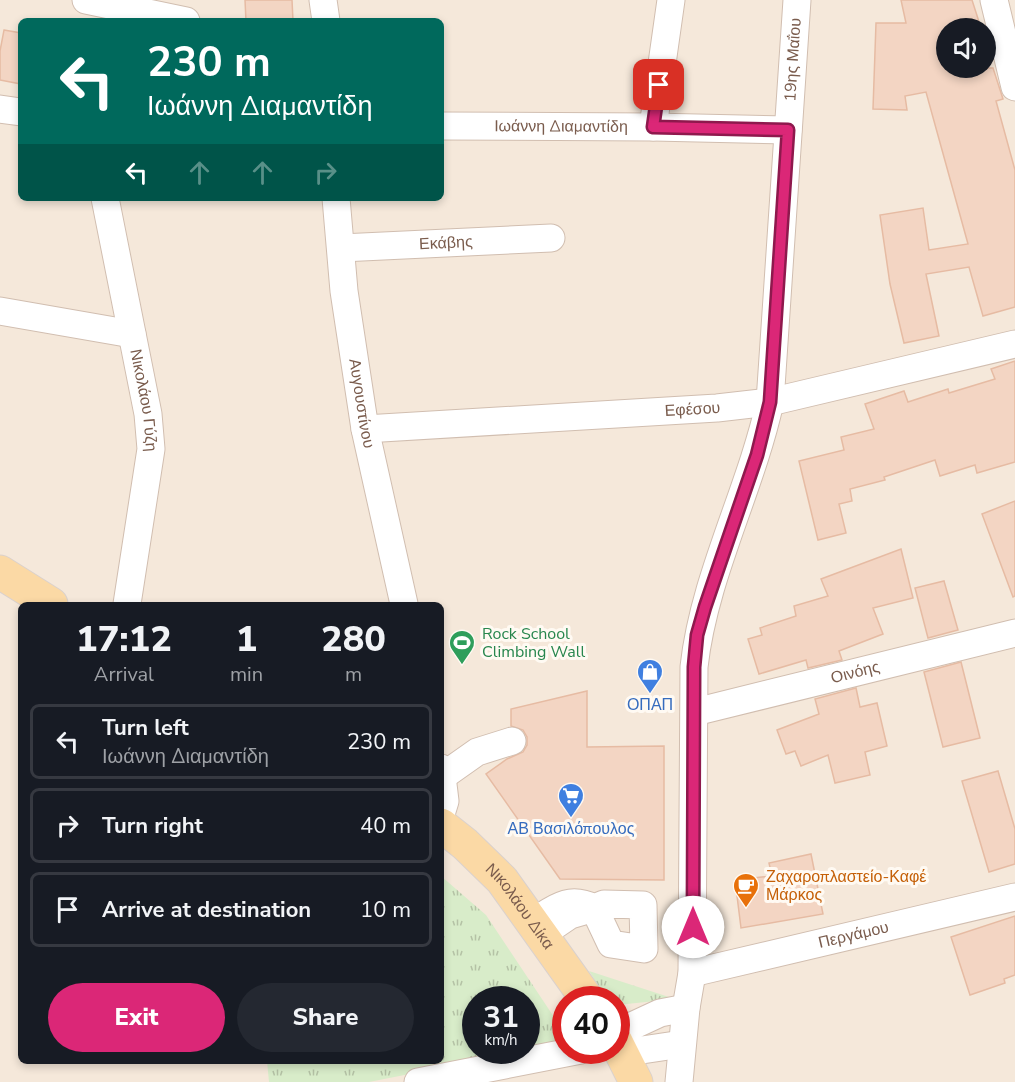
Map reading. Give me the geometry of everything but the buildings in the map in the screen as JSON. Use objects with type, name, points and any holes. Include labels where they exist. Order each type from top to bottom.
[{"type":"main road","points":[[4,583],[47,602]]},
{"type":"main road","name":"Νικολάου Δίκα","points":[[444,827],[502,880],[578,986]]},
{"type":"main road","points":[[627,1064],[636,1082]]},
{"type":"street","points":[[86,0],[172,18]]},
{"type":"street","points":[[323,0],[326,18]]},
{"type":"street","points":[[653,127],[671,0]]},
{"type":"street","name":"19ης Μαΐου","points":[[679,1082],[686,1008],[692,973],[694,667],[697,635],[757,455],[770,402],[797,0]]},
{"type":"street","points":[[994,0],[1015,87]]},
{"type":"street","points":[[0,109],[18,112]]},
{"type":"street","name":"Ιωάννη Διαμαντίδη","points":[[444,126],[788,130]]},
{"type":"street","name":"Νικολάου Γύζη","points":[[106,201],[148,414],[151,449],[127,602]]},
{"type":"street","name":"Αυγουστίνου","points":[[336,201],[349,326],[365,429],[404,602]]},
{"type":"street","name":"Εκάβης","points":[[341,248],[551,237]]},
{"type":"street","points":[[0,311],[132,334]]},
{"type":"street","name":"Εφέσου","points":[[365,429],[717,408],[770,402],[1015,344]]},
{"type":"street","name":"Οινόης","points":[[695,712],[1015,633]]},
{"type":"street","points":[[444,771],[477,752],[512,741]]},
{"type":"street","name":"Περγάμου","points":[[692,973],[1015,897]]},
{"type":"street","points":[[538,928],[562,903],[586,904],[594,908]]},
{"type":"street","points":[[630,1028],[660,1013],[686,1008]]},
{"type":"street","points":[[630,1047],[642,1050],[682,1044]]},
{"type":"street","points":[[418,1082],[552,1056]]},
{"type":"shaded area","points":[[0,0],[1015,0],[1015,1082],[0,1082]]},
{"type":"green space","points":[[444,879],[486,915],[533,986],[462,986],[462,1064],[369,1082],[269,1082],[267,1064],[444,1064]]},
{"type":"green space","points":[[589,971],[675,999],[630,1004],[630,986],[599,986]]},
{"type":"green space","points":[[540,996],[552,1014],[552,1046],[540,1048]]},
{"type":"place","name":"Rock School Climbing Wall","points":[[462,666]]},
{"type":"place","name":"ΟΠΑΠ","points":[[650,695]]},
{"type":"place","name":"ΑΒ Βασιλόπουλος","points":[[571,819]]},
{"type":"place","name":"Ζαχαροπλαστείο-Καφέ Μάρκος","points":[[746,909]]},
{"type":"route","points":[[659,85],[653,127],[788,130],[770,402],[757,455],[697,635],[694,667],[693,927]]}]
